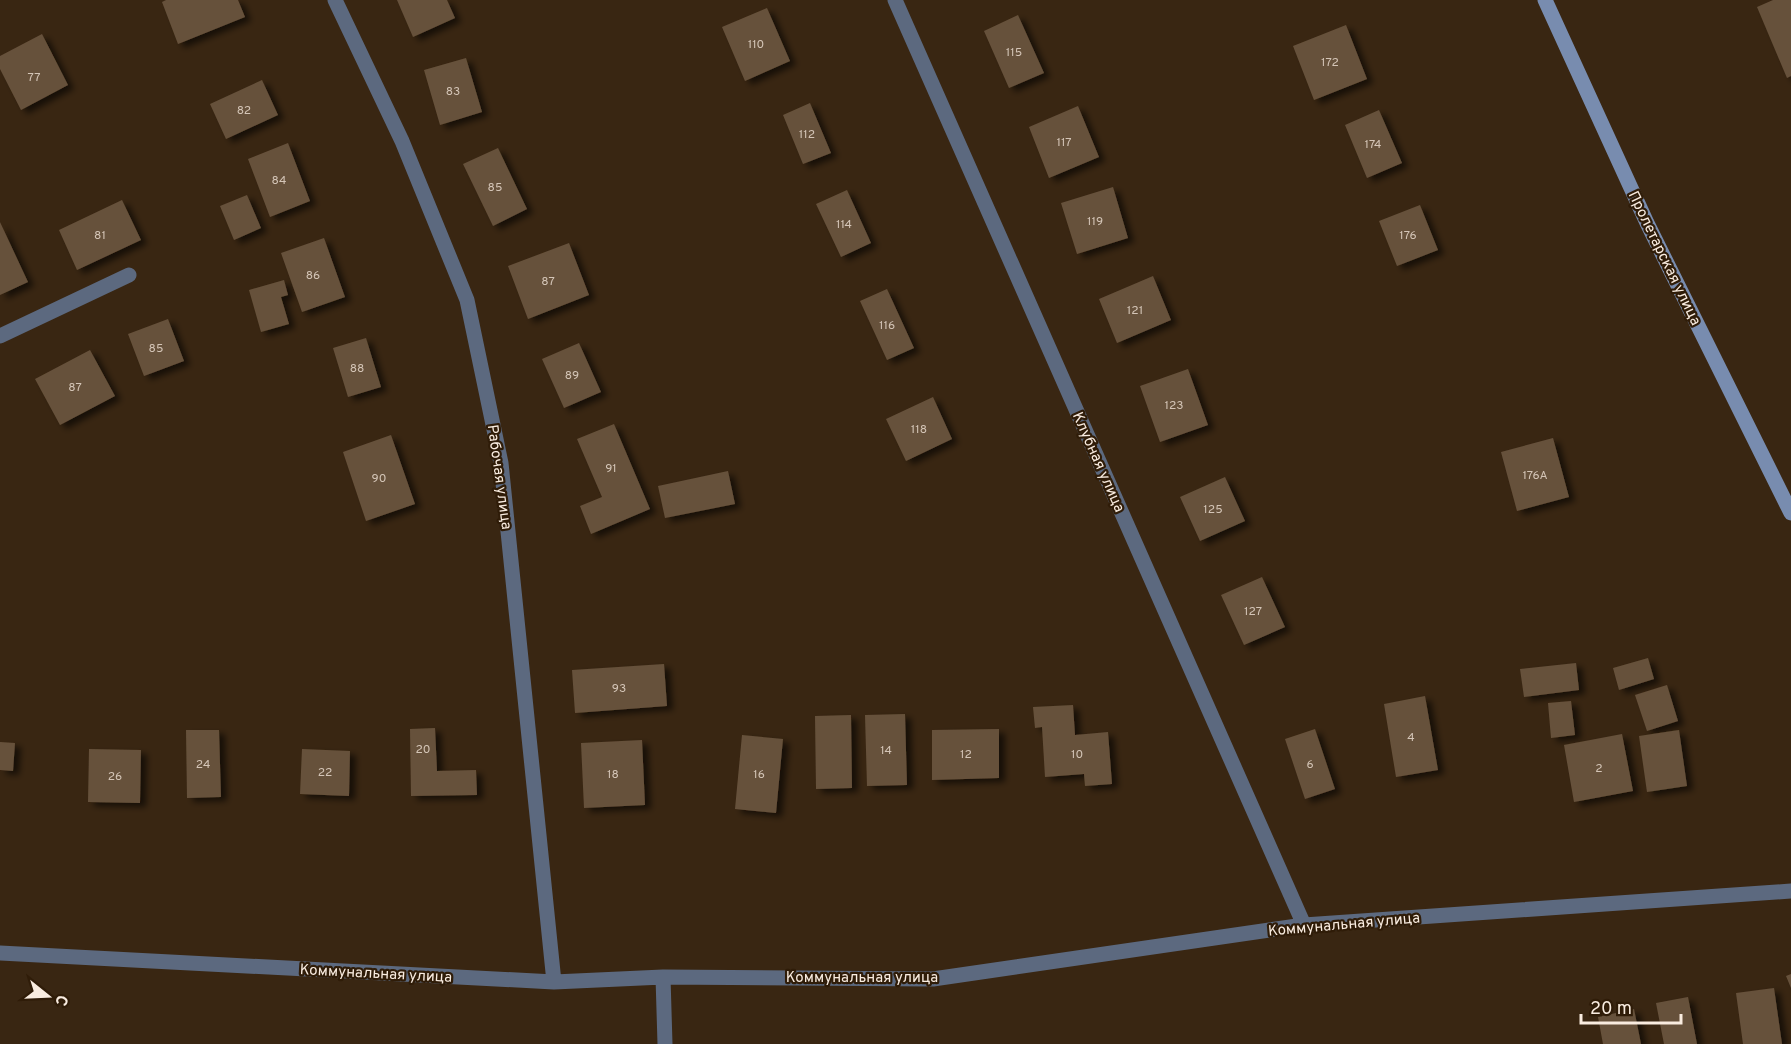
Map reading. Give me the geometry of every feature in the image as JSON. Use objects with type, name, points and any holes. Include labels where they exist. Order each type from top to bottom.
[{"type":"main road","name":"Пролетарская улица","points":[[1545,0],[1647,223],[1791,513]]},
{"type":"street","name":"Рабочая улица","points":[[335,0],[402,141],[467,300],[501,463],[554,982]]},
{"type":"street","name":"Клубная улица","points":[[895,0],[1304,925]]},
{"type":"street","points":[[0,336],[129,275]]},
{"type":"street","name":"Коммунальная улица","points":[[0,953],[554,982],[663,977],[933,979],[1304,925],[1791,891]]},
{"type":"street","points":[[663,977],[665,1044]]},
{"type":"building","points":[[166,0],[238,0],[245,17],[178,44],[162,2]]},
{"type":"building","points":[[397,0],[447,0],[455,18],[413,37]]},
{"type":"building","points":[[1773,0],[1791,0],[1791,76],[1787,78],[1757,7]]},
{"type":"building","points":[[767,8],[790,61],[745,81],[722,27]]},
{"type":"building","points":[[1018,15],[1044,73],[1009,88],[984,31]]},
{"type":"building","points":[[1346,25],[1367,79],[1314,100],[1293,46]]},
{"type":"building","points":[[42,34],[68,85],[21,110],[0,69],[0,56]]},
{"type":"building","points":[[466,58],[482,112],[440,125],[424,70]]},
{"type":"building","points":[[262,80],[278,115],[226,139],[210,104]]},
{"type":"building","points":[[810,103],[831,153],[803,164],[783,115]]},
{"type":"building","points":[[1078,106],[1099,157],[1049,178],[1029,127]]},
{"type":"building","points":[[1379,110],[1402,163],[1367,178],[1345,125]]},
{"type":"building","points":[[288,143],[310,201],[270,217],[248,159]]},
{"type":"building","points":[[498,148],[527,209],[493,226],[463,164]]},
{"type":"building","points":[[1113,187],[1128,238],[1077,254],[1061,203]]},
{"type":"building","points":[[847,190],[871,243],[841,257],[816,204]]},
{"type":"building","points":[[247,195],[261,228],[234,240],[220,206]]},
{"type":"building","points":[[122,200],[141,240],[77,270],[59,230]]},
{"type":"building","points":[[1420,205],[1438,250],[1397,266],[1379,221]]},
{"type":"building","points":[[0,222],[28,282],[0,295]]},
{"type":"building","points":[[324,238],[345,297],[302,312],[281,253]]},
{"type":"building","points":[[569,243],[589,295],[528,319],[508,266]]},
{"type":"building","points":[[1153,276],[1171,320],[1117,343],[1099,299]]},
{"type":"building","points":[[284,280],[288,295],[281,297],[289,324],[261,332],[249,290]]},
{"type":"building","points":[[887,289],[914,348],[887,360],[860,301]]},
{"type":"building","points":[[168,319],[184,361],[144,376],[128,334]]},
{"type":"building","points":[[366,338],[381,387],[348,397],[333,348]]},
{"type":"building","points":[[579,343],[601,392],[564,408],[542,359]]},
{"type":"building","points":[[90,350],[115,396],[60,425],[35,379]]},
{"type":"building","points":[[1188,369],[1208,425],[1160,442],[1140,386]]},
{"type":"building","points":[[933,397],[952,439],[906,461],[886,419]]},
{"type":"building","points":[[614,424],[650,509],[591,534],[580,506],[602,497],[577,439]]},
{"type":"building","points":[[391,435],[415,504],[366,521],[343,452]]},
{"type":"building","points":[[1553,438],[1569,497],[1517,511],[1501,452]]},
{"type":"building","points":[[728,471],[735,504],[665,518],[658,486]]},
{"type":"building","points":[[1225,477],[1245,521],[1200,541],[1180,497]]},
{"type":"building","points":[[1262,577],[1285,627],[1244,645],[1221,595]]},
{"type":"building","points":[[1648,658],[1654,679],[1619,690],[1613,668]]},
{"type":"building","points":[[1576,663],[1579,690],[1524,697],[1520,669]]},
{"type":"building","points":[[664,664],[667,706],[575,713],[572,670]]},
{"type":"building","points":[[1667,685],[1678,721],[1647,731],[1635,695]]},
{"type":"building","points":[[1425,696],[1438,770],[1396,777],[1384,704]]},
{"type":"building","points":[[1571,701],[1575,735],[1551,738],[1548,703]]},
{"type":"building","points":[[1073,705],[1075,735],[1108,732],[1112,784],[1085,786],[1084,774],[1045,777],[1042,727],[1035,728],[1033,707]]},
{"type":"building","points":[[905,714],[907,785],[867,786],[865,715]]},
{"type":"building","points":[[851,715],[852,788],[816,789],[815,716]]},
{"type":"building","points":[[435,728],[437,771],[476,770],[477,795],[411,796],[410,729]]},
{"type":"building","points":[[999,729],[999,778],[932,780],[932,730]]},
{"type":"building","points":[[1315,729],[1335,789],[1305,799],[1285,739]]},
{"type":"building","points":[[186,730],[219,730],[221,797],[187,798]]},
{"type":"building","points":[[1679,730],[1687,786],[1647,792],[1639,736]]},
{"type":"building","points":[[1622,734],[1633,791],[1574,802],[1564,745]]},
{"type":"building","points":[[742,735],[783,739],[776,813],[735,809]]},
{"type":"building","points":[[642,740],[645,805],[584,808],[581,743]]},
{"type":"building","points":[[0,742],[15,743],[13,771],[0,770]]},
{"type":"building","points":[[89,749],[141,750],[140,803],[88,802]]},
{"type":"building","points":[[302,749],[350,751],[349,796],[300,794]]},
{"type":"building","points":[[1791,974],[1791,988],[1786,976]]},
{"type":"building","points":[[1774,988],[1782,1044],[1743,1044],[1736,993]]},
{"type":"building","points":[[1688,997],[1697,1044],[1664,1044],[1656,1003]]},
{"type":"building","points":[[1634,1009],[1641,1044],[1603,1044],[1598,1017]]}]
